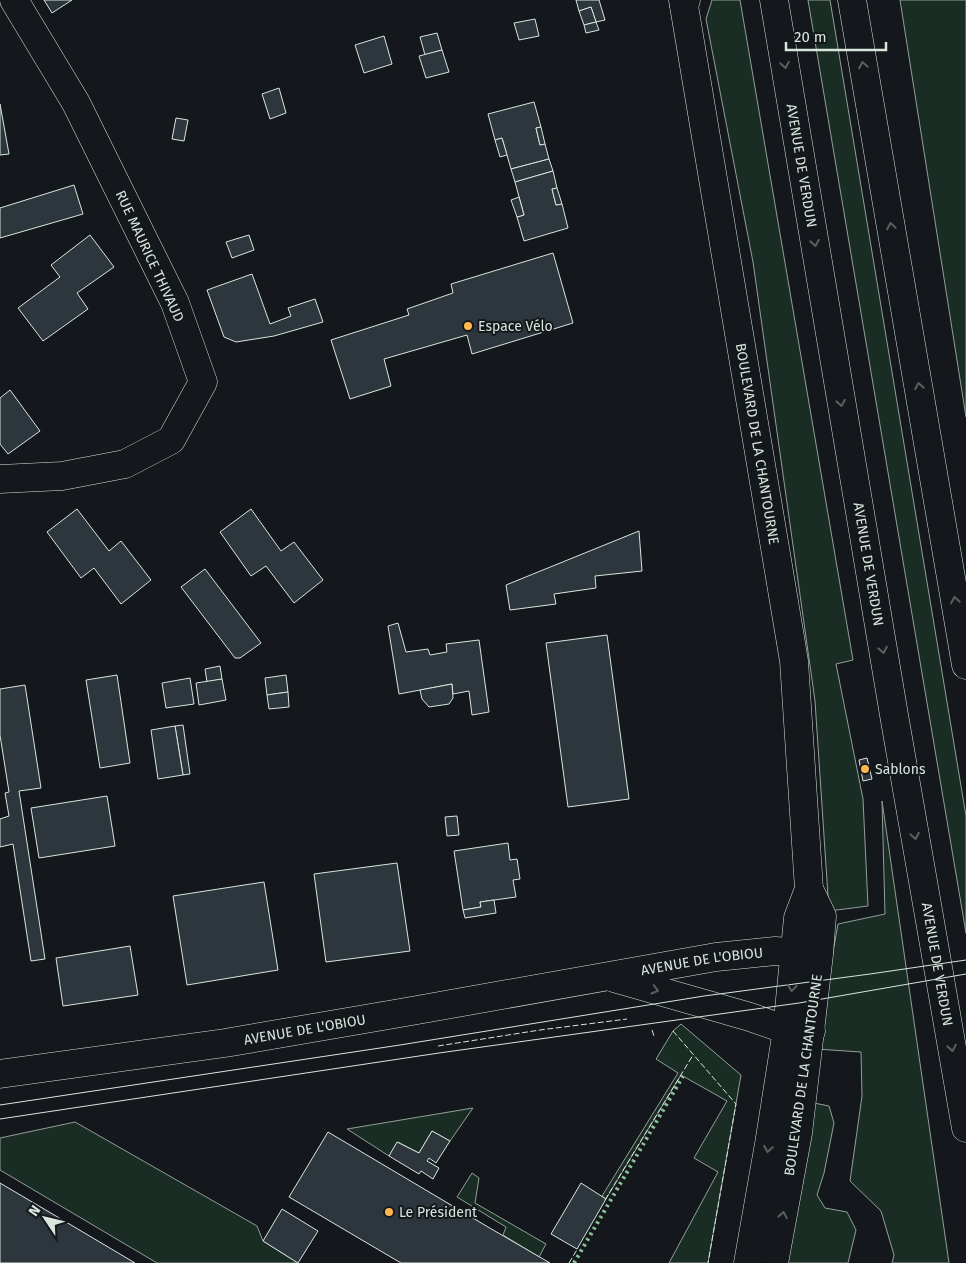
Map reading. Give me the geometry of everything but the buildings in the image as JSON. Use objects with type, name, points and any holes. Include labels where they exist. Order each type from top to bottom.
[{"type":"street","name":"RUE MAURICE THIVAUD","points":[[0,479],[62,476],[126,464],[171,440],[202,382],[175,303],[76,104],[14,0]]},
{"type":"street","name":"AVENUE DE VERDUN","points":[[774,0],[900,752],[966,1128]]},
{"type":"street","points":[[852,0],[966,665]]},
{"type":"street","name":"BOULEVARD DE LA CHANTOURNE","points":[[684,2],[794,661],[810,889],[822,916],[808,954],[799,1030],[798,1133],[774,1263]]},
{"type":"street","points":[[927,434],[966,568]]},
{"type":"street","name":"AVENUE DE L'OBIOU","points":[[0,1074],[234,1041],[716,957],[775,951],[808,954]]},
{"type":"street","name":"AVENUE DE L'OBIOU","points":[[608,976],[799,1030]]},
{"type":"street","name":"BOULEVARD DE LA CHANTOURNE","points":[[748,1263],[769,1144],[799,1030]]},
{"type":"green space","points":[[712,0],[740,0],[853,660],[836,664],[863,799],[868,906],[829,911],[815,701],[753,262],[706,19]]},
{"type":"green space","points":[[808,0],[830,0],[966,816],[966,933]]},
{"type":"green space","points":[[900,0],[966,0],[966,417]]},
{"type":"green space","points":[[882,801],[949,1263],[892,1263],[894,1255],[881,1211],[850,1181],[862,1096],[861,1052],[816,1049],[838,924],[885,914]]},
{"type":"green space","points":[[681,1024],[741,1075],[708,1263],[669,1263],[718,1172],[694,1158],[727,1101],[681,1075],[606,1199],[602,1196],[678,1073],[656,1059],[673,1031]]},
{"type":"green space","points":[[814,1103],[829,1106],[834,1123],[824,1173],[817,1195],[825,1208],[847,1212],[856,1230],[848,1263],[776,1263]]},
{"type":"green space","points":[[473,1108],[450,1141],[432,1131],[419,1153],[398,1142],[389,1156],[347,1129]]},
{"type":"green space","points":[[75,1122],[257,1226],[263,1241],[298,1263],[157,1263],[0,1170],[0,1138]]},
{"type":"green space","points":[[472,1173],[479,1178],[475,1203],[546,1244],[539,1257],[503,1235],[506,1227],[457,1197]]},
{"type":"tram line","points":[[0,1105],[400,1045],[704,996],[966,960]]},
{"type":"tram line","points":[[0,1119],[439,1053],[799,1003],[966,974]]},
{"type":"hedge","points":[[574,1263],[683,1076]]},
{"type":"fence","points":[[438,1046],[627,1019]]},
{"type":"fence","points":[[652,1030],[654,1036]]},
{"type":"fence","points":[[673,1031],[736,1104],[708,1263]]},
{"type":"fence","points":[[605,1200],[693,1055]]},
{"type":"fence","points":[[569,1263],[578,1248]]},
{"type":"place","name":"Espace Vélo","points":[[468,326]]},
{"type":"place","name":"Sablons","points":[[865,769]]},
{"type":"place","name":"Le Président","points":[[389,1212]]}]
